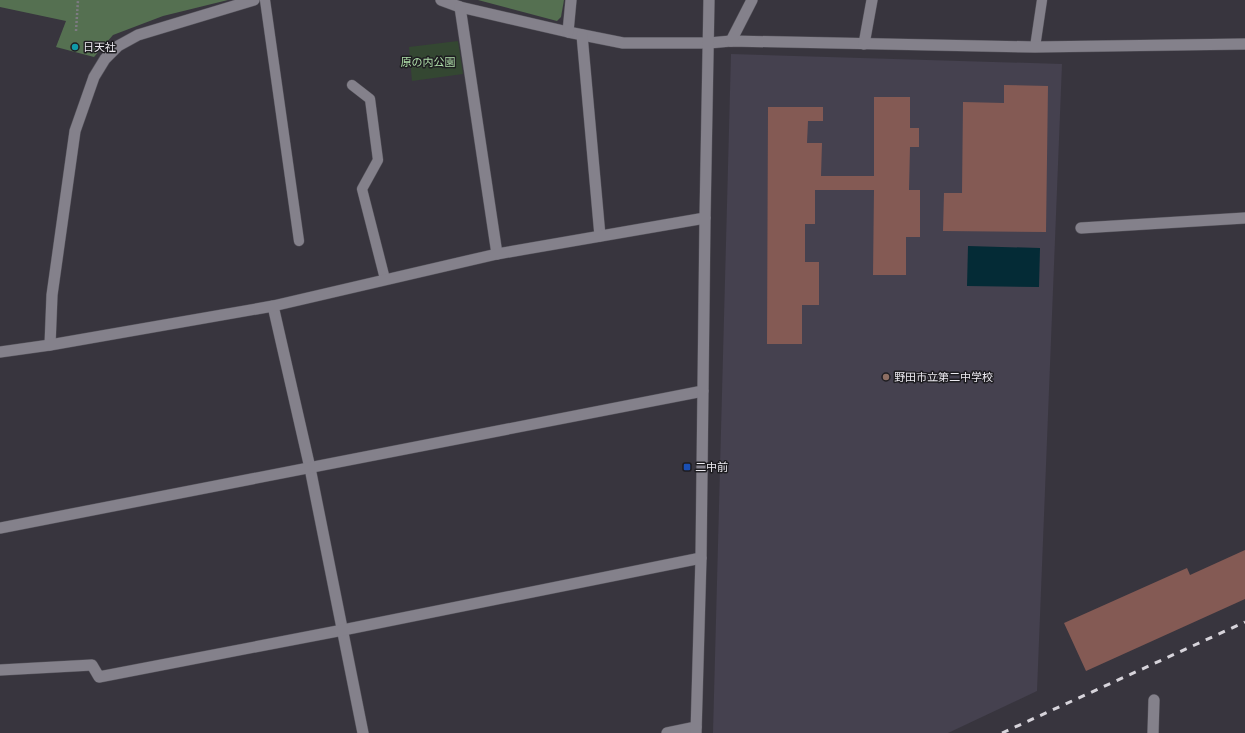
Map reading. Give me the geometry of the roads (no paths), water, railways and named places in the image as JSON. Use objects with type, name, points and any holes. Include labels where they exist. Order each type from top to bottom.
[{"type":"street","points":[[50,345],[52,295],[75,131],[94,77],[105,59],[118,46],[138,35],[254,0]]},
{"type":"street","points":[[441,0],[460,7],[623,43],[708,43],[732,41],[1034,47],[1245,44]]},
{"type":"street","points":[[568,32],[571,0]]},
{"type":"street","points":[[667,733],[696,730],[701,558],[709,0]]},
{"type":"street","points":[[732,41],[752,0]]},
{"type":"street","points":[[864,44],[872,0]]},
{"type":"street","points":[[460,7],[497,254]]},
{"type":"street","points":[[582,35],[600,236]]},
{"type":"street","points":[[0,352],[50,345],[273,306],[497,254],[705,218]]},
{"type":"street","points":[[1081,228],[1245,218]]},
{"type":"street","points":[[273,306],[310,468],[363,733]]},
{"type":"street","points":[[0,528],[703,391]]},
{"type":"street","points":[[0,670],[92,665],[99,677],[343,630],[701,558]]},
{"type":"street","points":[[1152,733],[1154,700]]},
{"type":"lane","points":[[265,0],[299,241]]},
{"type":"lane","points":[[1034,47],[1042,0]]},
{"type":"lane","points":[[352,86],[370,99],[378,160],[362,189],[385,279]]},
{"type":"water","points":[[968,246],[1040,248],[1039,287],[967,286]]},
{"type":"railway","points":[[1002,733],[1245,622]]},
{"type":"place","name":"日天社","points":[[75,47]]},
{"type":"place","name":"野田市立第二中学校","points":[[886,377]]},
{"type":"place","name":"二中前","points":[[687,467]]},
{"type":"park label","name":"原の内公園","points":[[428,62]]}]
